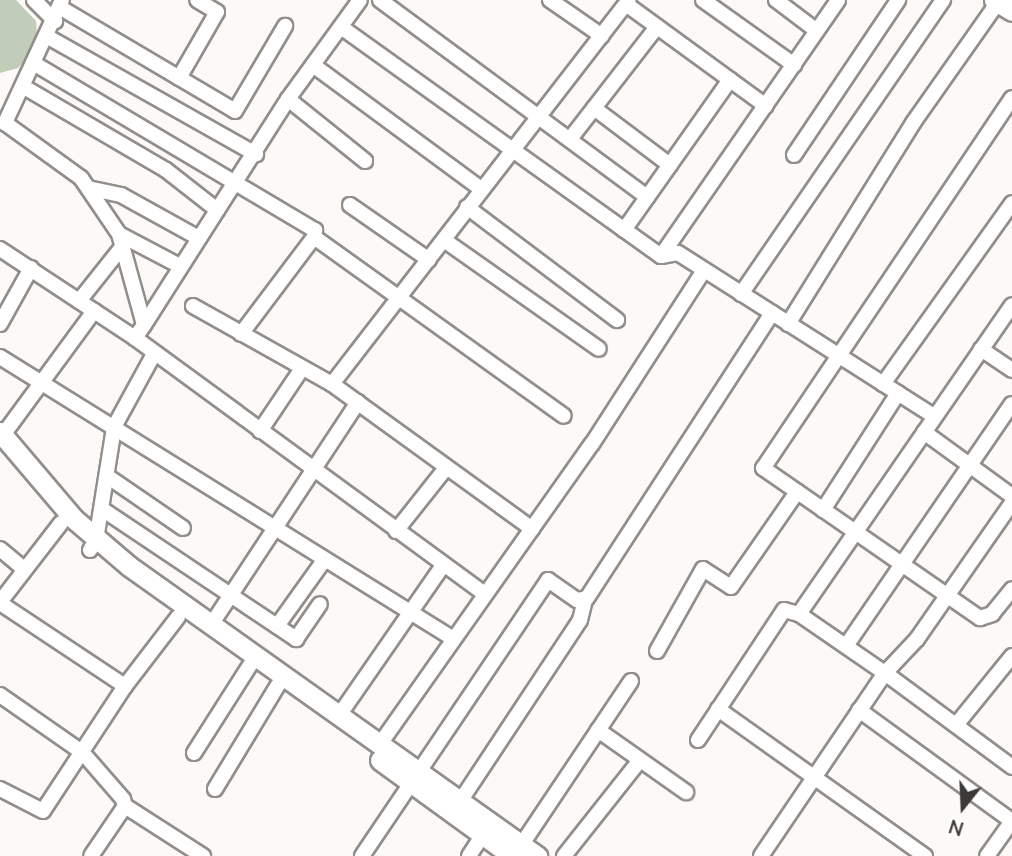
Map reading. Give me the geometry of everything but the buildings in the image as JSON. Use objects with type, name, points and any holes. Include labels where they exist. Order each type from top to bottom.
[{"type":"main road","points":[[1,439],[61,523],[340,714],[380,744],[412,775],[484,834],[524,852]]},
{"type":"main road","points":[[1,439],[93,545],[178,617],[412,775],[461,800],[524,852]]},
{"type":"street","points":[[34,0],[59,10],[235,111],[285,26]]},
{"type":"street","points":[[178,78],[218,12],[197,0]]},
{"type":"street","points":[[135,338],[217,210],[238,183],[288,99],[360,0]]},
{"type":"street","points":[[380,0],[647,197]]},
{"type":"street","points":[[550,0],[602,36]]},
{"type":"street","points":[[703,0],[794,65]]},
{"type":"street","points":[[776,0],[817,31]]},
{"type":"street","points":[[661,256],[838,0]]},
{"type":"street","points":[[794,155],[898,0]]},
{"type":"street","points":[[741,294],[943,0]]},
{"type":"street","points":[[332,384],[399,294],[429,260],[467,207],[628,2],[657,27],[766,106]]},
{"type":"street","points":[[788,324],[913,123],[1001,4]]},
{"type":"street","points":[[59,10],[24,87],[5,116],[5,123],[88,188],[121,240],[144,325]]},
{"type":"street","points":[[341,27],[511,152],[661,256],[678,253],[934,416]]},
{"type":"street","points":[[570,139],[657,27]]},
{"type":"street","points":[[48,37],[256,154]]},
{"type":"street","points":[[35,64],[315,230],[314,237],[241,334]]},
{"type":"street","points":[[313,65],[481,189]]},
{"type":"street","points":[[624,230],[730,80]]},
{"type":"street","points":[[24,87],[166,170],[217,210]]},
{"type":"street","points":[[1012,98],[763,468],[946,598],[984,618],[1012,589]]},
{"type":"street","points":[[288,99],[365,162]]},
{"type":"street","points":[[594,108],[670,165]]},
{"type":"street","points":[[88,188],[121,195],[199,238]]},
{"type":"street","points":[[883,384],[1012,203]]},
{"type":"street","points":[[350,205],[429,260]]},
{"type":"street","points":[[467,207],[617,320]]},
{"type":"street","points":[[314,237],[399,294],[564,416]]},
{"type":"street","points":[[121,240],[180,266]]},
{"type":"street","points":[[79,301],[121,240]]},
{"type":"street","points":[[444,240],[599,349]]},
{"type":"street","points":[[0,249],[135,338],[485,594]]},
{"type":"street","points":[[2,318],[32,268]]},
{"type":"street","points":[[380,744],[452,638],[532,529],[705,270]]},
{"type":"street","points":[[799,614],[857,534],[934,416],[1012,305]]},
{"type":"street","points":[[193,306],[301,370],[332,384],[532,529]]},
{"type":"street","points":[[1,439],[94,311]]},
{"type":"street","points":[[461,800],[580,620],[585,600],[772,313]]},
{"type":"street","points":[[981,349],[1012,370]]},
{"type":"street","points":[[93,545],[102,509],[114,427],[154,354]]},
{"type":"street","points":[[0,357],[452,638]]},
{"type":"street","points":[[260,431],[301,370]]},
{"type":"street","points":[[823,510],[898,393]]},
{"type":"street","points":[[211,625],[358,402]]},
{"type":"street","points":[[846,646],[1012,404]]},
{"type":"street","points":[[924,432],[1012,496]]},
{"type":"street","points":[[396,531],[446,468]]},
{"type":"street","points":[[107,476],[183,528]]},
{"type":"street","points":[[657,651],[703,569],[731,587],[797,492]]},
{"type":"street","points":[[761,856],[885,673],[946,598],[1012,503]]},
{"type":"street","points":[[102,509],[229,596],[276,626],[301,637],[320,604]]},
{"type":"street","points":[[61,523],[23,569],[0,603],[125,686]]},
{"type":"street","points":[[0,549],[23,569]]},
{"type":"street","points":[[276,626],[325,559]]},
{"type":"street","points":[[340,714],[443,565]]},
{"type":"street","points":[[362,856],[412,775],[548,580],[585,600]]},
{"type":"street","points":[[698,740],[784,610],[799,614],[846,646],[1012,767]]},
{"type":"street","points":[[0,789],[43,811],[83,754],[125,686],[178,617]]},
{"type":"street","points":[[956,725],[1012,656]]},
{"type":"street","points":[[194,753],[250,666]]},
{"type":"street","points":[[524,852],[597,730],[631,681]]},
{"type":"street","points":[[215,789],[278,685]]},
{"type":"street","points":[[0,695],[83,754],[125,806],[203,856]]},
{"type":"street","points":[[718,709],[925,856]]},
{"type":"street","points":[[859,710],[1012,821],[987,856]]},
{"type":"street","points":[[597,730],[686,792]]},
{"type":"street","points":[[564,856],[640,760]]},
{"type":"street","points":[[91,856],[125,806]]},
{"type":"street","points":[[469,856],[484,834]]},
{"type":"green space","points":[[0,0],[16,0],[36,21],[37,35],[27,59],[18,68],[0,73]]}]
